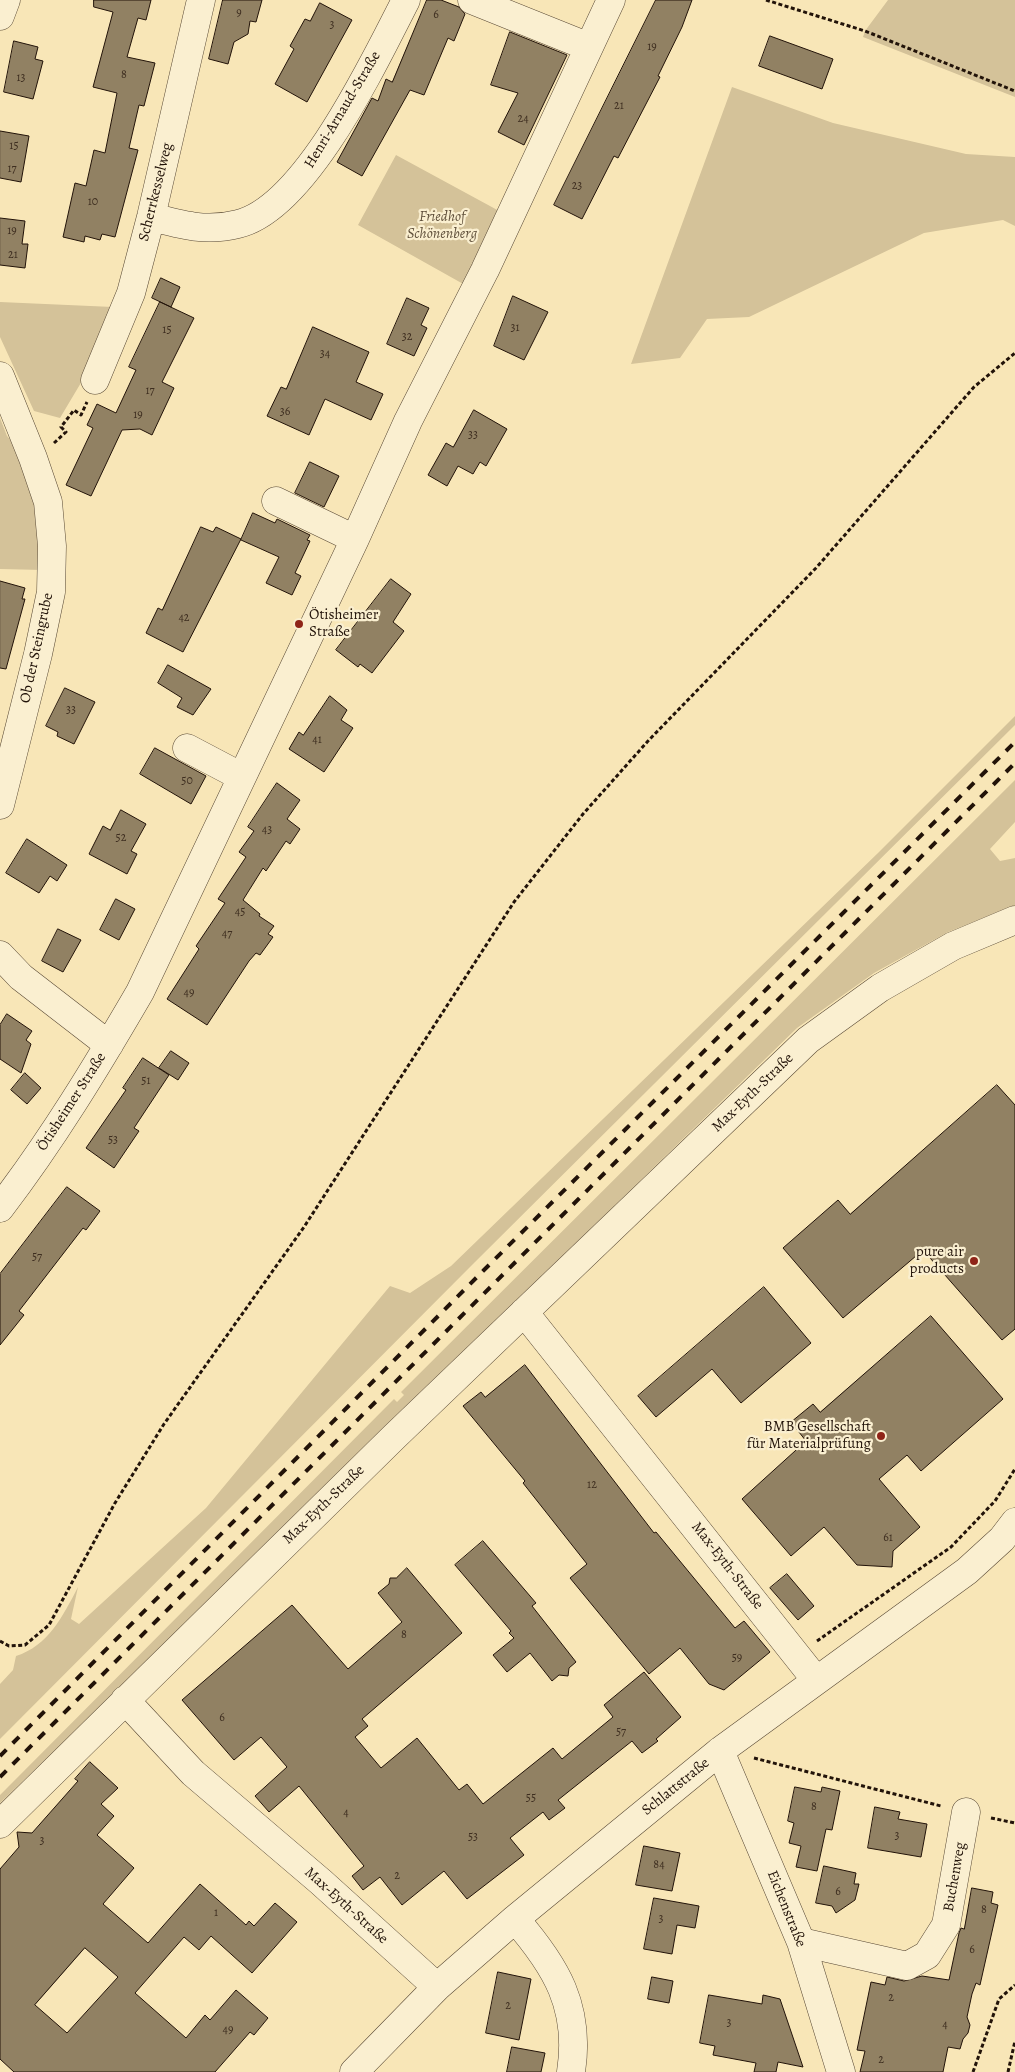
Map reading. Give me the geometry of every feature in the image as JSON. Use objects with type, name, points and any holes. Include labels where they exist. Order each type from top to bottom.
[{"type":"street","points":[[0,16],[6,0]]},
{"type":"street","name":"Scherrkesselweg","points":[[93,388],[131,293],[152,216],[201,0]]},
{"type":"street","name":"Henri-Arnaud-Straße","points":[[152,216],[184,226],[211,229],[239,224],[255,217],[285,195],[306,173],[326,142],[406,0]]},
{"type":"street","points":[[472,0],[589,47]]},
{"type":"street","name":"Ötisheimer Straße","points":[[0,1208],[22,1180],[109,1045],[140,992],[355,539],[408,421],[486,270],[611,0]]},
{"type":"street","name":"Ob der Steingrube","points":[[0,805],[38,654],[51,592],[48,502],[33,458],[1,383]]},
{"type":"street","points":[[276,501],[355,539]]},
{"type":"street","points":[[186,748],[242,777]]},
{"type":"street","name":"Max-Eyth-Straße","points":[[0,1824],[524,1312],[808,1040],[880,988],[953,946],[1015,920]]},
{"type":"street","points":[[0,955],[21,977],[109,1045]]},
{"type":"street","name":"Max-Eyth-Straße","points":[[524,1312],[816,1680]]},
{"type":"street","name":"Schlattstraße","points":[[354,2072],[437,1987],[516,1919],[720,1750],[967,1572],[1002,1539],[1015,1522]]},
{"type":"street","name":"Max-Eyth-Straße","points":[[125,1700],[193,1773],[321,1882],[437,1987]]},
{"type":"street","name":"Eichenstraße","points":[[720,1750],[801,1942],[841,2072]]},
{"type":"street","name":"Buchenweg","points":[[801,1942],[907,1966],[927,1955],[946,1924],[966,1812]]},
{"type":"street","points":[[516,1919],[539,1947],[560,1981],[573,2021],[571,2072]]},
{"type":"path","points":[[766,0],[865,31],[1015,91]]},
{"type":"path","points":[[0,1641],[9,1646],[25,1645],[49,1624],[115,1503],[164,1424],[304,1227],[514,902],[583,814],[648,741],[816,568],[974,387],[1015,353]]},
{"type":"path","points":[[54,443],[66,432],[61,427],[74,410],[81,415],[93,388]]},
{"type":"path","points":[[797,1655],[951,1547],[995,1500],[1015,1469]]},
{"type":"path","points":[[768,1762],[1015,1823]]},
{"type":"path","points":[[973,2072],[999,2000],[1015,1985]]},
{"type":"path","points":[[1008,2072],[1015,2042]]},
{"type":"green space","points":[[888,0],[1015,0],[1015,97],[863,37],[865,31]]},
{"type":"green space","points":[[732,87],[833,123],[966,154],[1015,157],[1015,226],[1003,220],[924,233],[749,317],[707,319],[680,358],[631,364]]},
{"type":"green space","name":"Friedhof Schönenberg","points":[[396,155],[501,212],[465,285],[358,225]]},
{"type":"green space","points":[[0,302],[113,307],[85,376],[60,418],[34,411],[0,337]]},
{"type":"green space","points":[[0,418],[7,436],[25,456],[34,483],[43,570],[0,569]]},
{"type":"green space","points":[[1015,716],[1015,725],[475,1262],[0,1739],[0,1684],[13,1670],[16,1656],[37,1645],[53,1629],[78,1587],[71,1619],[79,1624],[206,1508],[390,1286],[410,1293],[451,1266],[878,853]]},
{"type":"green space","points":[[1015,780],[1015,822],[990,849],[1000,861],[1015,858],[1015,905],[948,932],[874,973],[797,1028],[0,1803],[0,1795],[394,1399],[397,1402],[404,1395],[401,1392]]},
{"type":"building","points":[[94,0],[151,0],[146,20],[138,18],[127,57],[155,63],[144,106],[139,105],[129,148],[138,150],[115,237],[102,234],[100,240],[85,236],[84,242],[63,237],[75,183],[86,186],[94,150],[105,153],[117,93],[93,87],[113,12],[94,7]]},
{"type":"building","points":[[223,0],[262,0],[256,22],[250,21],[248,34],[234,42],[228,64],[209,59]]},
{"type":"building","points":[[427,0],[441,0],[459,7],[465,14],[454,41],[448,38],[424,95],[410,90],[362,176],[337,162],[372,98],[378,101],[386,79],[392,82]]},
{"type":"building","points":[[656,0],[692,0],[682,27],[658,76],[660,77],[618,158],[614,156],[582,219],[554,205]]},
{"type":"building","points":[[320,3],[352,20],[307,102],[275,84],[294,49],[290,46],[305,19],[310,21]]},
{"type":"building","points":[[510,32],[567,55],[524,145],[498,132],[518,93],[491,85]]},
{"type":"building","points":[[770,36],[833,59],[822,89],[759,66]]},
{"type":"building","points":[[14,41],[38,47],[35,59],[43,61],[33,99],[4,92]]},
{"type":"building","points":[[0,131],[29,136],[21,182],[0,178]]},
{"type":"building","points":[[0,218],[25,221],[22,244],[28,244],[25,268],[0,265]]},
{"type":"building","points":[[161,278],[180,287],[171,307],[152,298]]},
{"type":"building","points":[[513,296],[548,312],[524,360],[494,346]]},
{"type":"building","points":[[407,298],[429,308],[421,325],[427,328],[414,356],[387,344]]},
{"type":"building","points":[[160,302],[194,318],[162,382],[174,388],[152,435],[140,429],[122,430],[91,496],[66,485],[93,428],[87,425],[97,404],[116,413],[136,370],[129,367]]},
{"type":"building","points":[[313,327],[369,352],[356,382],[383,394],[371,420],[325,399],[309,435],[267,416],[281,387],[286,389]]},
{"type":"building","points":[[474,410],[507,429],[486,466],[480,462],[473,474],[458,466],[447,486],[428,475],[446,443],[453,447]]},
{"type":"building","points":[[310,462],[339,476],[324,507],[295,493]]},
{"type":"building","points":[[253,513],[275,523],[277,519],[310,535],[307,540],[310,541],[295,573],[301,576],[292,595],[266,583],[279,557],[241,540]]},
{"type":"building","points":[[201,527],[213,532],[216,527],[241,539],[183,652],[146,633],[158,608],[162,610]]},
{"type":"building","points":[[391,579],[411,594],[393,622],[404,631],[372,673],[360,664],[358,667],[336,650]]},
{"type":"building","points":[[0,581],[25,588],[22,599],[25,599],[6,669],[0,668]]},
{"type":"building","points":[[168,665],[211,689],[193,715],[177,707],[182,698],[158,683]]},
{"type":"building","points":[[65,688],[95,702],[74,744],[57,736],[58,732],[46,726]]},
{"type":"building","points":[[330,696],[347,710],[341,720],[353,728],[324,772],[289,749],[299,732],[303,735]]},
{"type":"building","points":[[155,748],[206,776],[191,804],[140,774]]},
{"type":"building","points":[[277,783],[300,800],[287,819],[300,829],[290,844],[286,841],[266,871],[263,868],[243,900],[260,914],[259,916],[274,926],[268,934],[273,937],[260,955],[256,953],[249,961],[207,1025],[167,999],[199,949],[196,946],[225,903],[218,899],[246,857],[239,852],[254,831],[248,827]]},
{"type":"building","points":[[121,810],[146,824],[131,851],[137,854],[127,874],[89,854],[103,826],[110,830]]},
{"type":"building","points":[[27,839],[67,865],[57,881],[50,876],[39,893],[6,873]]},
{"type":"building","points":[[116,899],[135,909],[119,940],[100,930]]},
{"type":"building","points":[[58,929],[81,940],[63,972],[42,961]]},
{"type":"building","points":[[7,1014],[32,1031],[26,1040],[31,1044],[21,1073],[0,1059],[0,1025]]},
{"type":"building","points":[[171,1051],[189,1063],[178,1080],[159,1068]]},
{"type":"building","points":[[143,1058],[169,1075],[134,1128],[139,1131],[114,1168],[86,1148],[126,1090],[123,1088]]},
{"type":"building","points":[[25,1073],[41,1088],[27,1104],[11,1090]]},
{"type":"building","name":"pure air products","points":[[997,1085],[1015,1105],[1015,1329],[1002,1340],[923,1250],[843,1318],[783,1248],[838,1200],[850,1214]]},
{"type":"building","points":[[67,1187],[100,1211],[86,1230],[83,1228],[19,1311],[24,1315],[0,1345],[0,1274]]},
{"type":"building","points":[[764,1287],[811,1343],[741,1403],[712,1369],[656,1417],[638,1396]]},
{"type":"building","name":"BMB Gesellschaft für Materialprüfung","points":[[931,1316],[1003,1399],[921,1471],[907,1455],[879,1479],[920,1527],[893,1551],[892,1567],[857,1565],[824,1527],[791,1556],[742,1499],[806,1441],[791,1422],[813,1404],[820,1412]]},
{"type":"building","points":[[525,1365],[654,1533],[656,1532],[735,1628],[744,1621],[770,1652],[724,1690],[709,1684],[680,1648],[649,1674],[570,1578],[587,1564],[523,1483],[525,1481],[463,1406],[481,1392],[485,1397]]},
{"type":"building","points":[[483,1541],[536,1603],[532,1606],[576,1662],[569,1668],[568,1676],[559,1675],[552,1681],[530,1653],[507,1672],[493,1655],[514,1638],[509,1633],[511,1631],[455,1565]]},
{"type":"building","points":[[407,1568],[462,1633],[362,1719],[368,1726],[355,1737],[381,1768],[417,1738],[459,1790],[467,1784],[483,1804],[553,1748],[562,1759],[613,1717],[604,1705],[644,1672],[681,1717],[656,1739],[658,1741],[642,1753],[632,1741],[558,1800],[565,1808],[549,1820],[543,1812],[510,1838],[524,1855],[467,1899],[444,1871],[402,1905],[380,1877],[363,1890],[352,1876],[364,1866],[299,1786],[269,1812],[255,1796],[287,1767],[261,1737],[234,1760],[182,1700],[292,1605],[348,1669],[402,1622],[378,1593],[389,1584],[390,1578],[396,1578]]},
{"type":"building","points":[[787,1574],[814,1606],[798,1620],[770,1588]]},
{"type":"building","points":[[90,1762],[118,1788],[101,1804],[114,1816],[97,1835],[134,1868],[103,1904],[148,1943],[200,1884],[246,1925],[249,1921],[254,1926],[275,1903],[297,1922],[252,1973],[211,1936],[199,1950],[184,1937],[135,1993],[186,2038],[205,2015],[210,2020],[236,1990],[268,2018],[254,2035],[250,2032],[215,2072],[14,2072],[0,2059],[0,1869],[19,1847],[17,1832],[32,1833],[78,1781],[75,1779]],"holes":[[[85,1948],[118,1977],[67,2033],[35,2005]]]},
{"type":"building","points":[[795,1787],[821,1792],[822,1787],[840,1791],[832,1830],[826,1829],[817,1871],[796,1867],[801,1846],[789,1843],[794,1823],[788,1821]]},
{"type":"building","points":[[875,1807],[900,1812],[898,1819],[927,1824],[921,1857],[868,1848]]},
{"type":"building","points":[[644,1846],[680,1853],[672,1891],[636,1885]]},
{"type":"building","points":[[824,1866],[856,1873],[854,1884],[859,1884],[855,1900],[836,1913],[832,1906],[816,1903]]},
{"type":"building","points":[[972,1888],[993,1892],[991,1903],[998,1905],[980,1985],[976,1983],[972,1994],[967,2017],[970,2025],[968,2033],[963,2039],[960,2049],[948,2047],[943,2072],[860,2072],[865,2051],[857,2050],[871,1982],[885,1985],[887,1977],[904,1981],[922,1976],[949,1980],[959,1933],[961,1928],[964,1929]]},
{"type":"building","points":[[654,1898],[699,1906],[695,1928],[677,1925],[672,1954],[644,1949]]},
{"type":"building","points":[[498,1972],[531,1979],[519,2040],[486,2033]]},
{"type":"building","points":[[652,1977],[673,1981],[669,2003],[648,1999]]},
{"type":"building","points":[[709,1995],[762,2004],[763,1995],[780,1999],[803,2067],[778,2062],[776,2072],[754,2072],[756,2063],[713,2055],[715,2046],[700,2043]]},
{"type":"building","points":[[512,2047],[545,2053],[541,2072],[507,2072]]},
{"type":"railway","points":[[0,1756],[484,1270],[1015,742]]},
{"type":"railway","points":[[0,1777],[1015,763]]},
{"type":"place","name":"Ötisheimer Straße","points":[[299,624]]},
{"type":"place","name":"pure air products","points":[[974,1261]]},
{"type":"place","name":"BMB Gesellschaft für Materialprüfung","points":[[881,1436]]}]
